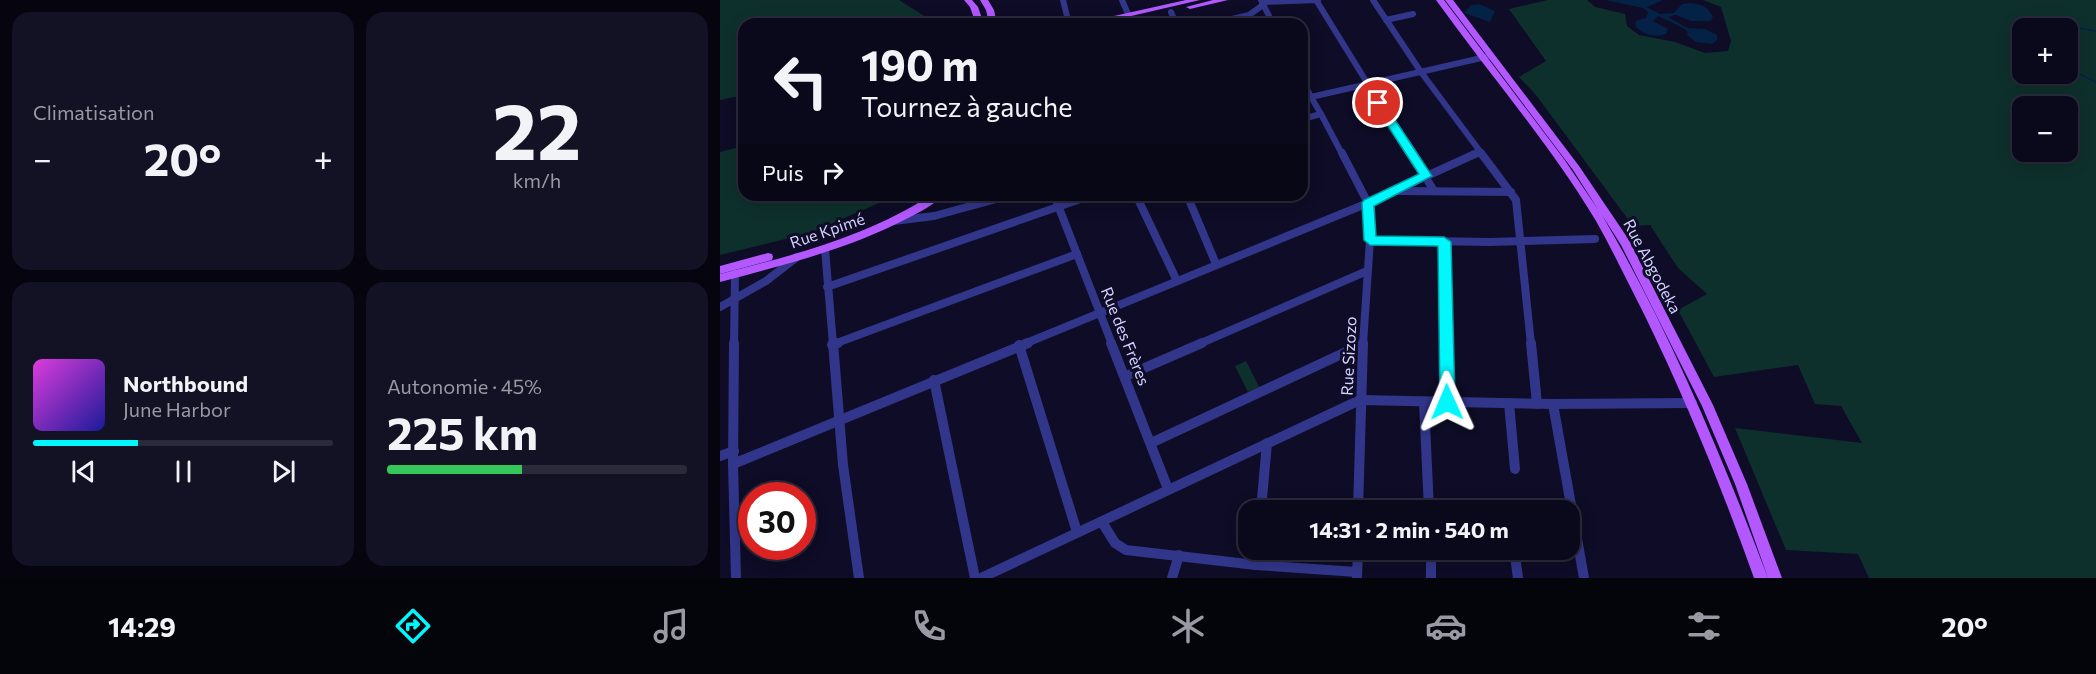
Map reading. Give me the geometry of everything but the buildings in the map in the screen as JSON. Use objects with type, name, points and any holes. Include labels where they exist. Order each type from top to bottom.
[{"type":"main road","points":[[968,0],[975,7],[978,18]]},
{"type":"main road","points":[[986,0],[992,18]]},
{"type":"main road","points":[[1136,18],[1169,6],[1196,0]]},
{"type":"main road","points":[[1169,6],[1224,0]]},
{"type":"main road","name":"Rue Abgodeka","points":[[1440,0],[1576,168],[1625,243],[1707,405],[1741,484],[1775,578]]},
{"type":"main road","name":"Rue Abgodeka","points":[[1449,0],[1485,57],[1567,170],[1599,220],[1692,403],[1721,471],[1761,578]]},
{"type":"main road","name":"Rue Kpimé","points":[[720,270],[862,229],[917,201]]},
{"type":"main road","name":"Rue Kpimé","points":[[720,278],[825,249],[894,221],[928,201]]},
{"type":"street","points":[[1063,0],[1068,18]]},
{"type":"street","points":[[1122,0],[1129,18]]},
{"type":"street","points":[[1239,18],[1253,13],[1262,2],[1317,0],[1434,191]]},
{"type":"street","points":[[1373,0],[1421,72],[1511,192],[1518,212],[1537,404]]},
{"type":"street","points":[[1262,2],[1270,18]]},
{"type":"street","points":[[1386,20],[1413,14]]},
{"type":"street","points":[[1311,97],[1485,57]]},
{"type":"street","points":[[1308,91],[1368,203]]},
{"type":"street","points":[[1308,117],[1321,114]]},
{"type":"street","points":[[733,464],[1368,203],[1479,152]]},
{"type":"street","points":[[1395,191],[1511,192]]},
{"type":"street","points":[[894,221],[934,216],[989,201]]},
{"type":"street","name":"Rue des Frères","points":[[1056,201],[1126,376],[1168,489]]},
{"type":"street","points":[[827,287],[1073,201]]},
{"type":"street","points":[[1139,201],[1177,281]]},
{"type":"street","points":[[1190,201],[1216,264]]},
{"type":"street","name":"Rue Sizozo","points":[[1359,500],[1360,400],[1370,240],[1368,203]]},
{"type":"street","points":[[1370,240],[1444,242],[1595,240]]},
{"type":"street","points":[[1444,242],[1447,402]]},
{"type":"street","points":[[825,249],[843,465],[859,578]]},
{"type":"street","points":[[832,345],[1077,254]]},
{"type":"street","points":[[720,307],[766,281],[798,255]]},
{"type":"street","points":[[1126,376],[1367,271]]},
{"type":"street","points":[[735,274],[733,464],[736,578]]},
{"type":"street","points":[[1151,444],[1363,344]]},
{"type":"street","points":[[1019,345],[1077,532]]},
{"type":"street","points":[[934,380],[975,578]]},
{"type":"street","points":[[981,578],[1360,400],[1537,404],[1692,403]]},
{"type":"street","points":[[1424,402],[1429,500]]},
{"type":"street","points":[[1509,403],[1515,469]]},
{"type":"street","points":[[1553,404],[1584,578]]},
{"type":"street","points":[[1262,500],[1267,443]]},
{"type":"street","points":[[720,456],[734,451]]},
{"type":"street","points":[[1102,522],[1115,543],[1126,550],[1357,575],[1358,560]]},
{"type":"street","points":[[1172,578],[1179,555]]},
{"type":"street","points":[[1256,565],[1257,560]]},
{"type":"street","points":[[1431,560],[1431,578]]},
{"type":"street","points":[[1516,560],[1518,578]]},
{"type":"green space","points":[[720,0],[899,0],[928,18],[738,18],[738,96],[720,100]]},
{"type":"green space","points":[[1548,0],[1587,0],[1595,7],[1625,14],[1627,26],[1639,35],[1675,42],[1705,53],[1728,51],[1731,41],[1721,7],[1703,0],[2096,0],[2096,578],[1869,578],[1858,554],[1786,550],[1735,428],[1862,443],[1841,406],[1815,404],[1798,365],[1714,377],[1678,310],[1707,294],[1678,268],[1650,225],[1633,226],[1536,95],[1519,77],[1546,61],[1509,9]]},
{"type":"green space","points":[[738,148],[738,201],[883,201],[810,233],[720,255],[720,152]]},
{"type":"green space","points":[[1246,361],[1259,387],[1248,392],[1235,366]]},
{"type":"water","points":[[1605,0],[1663,0],[1647,7],[1660,14],[1674,13],[1682,4],[1700,5],[1707,9],[1713,17],[1711,21],[1691,21],[1676,15],[1668,17],[1687,28],[1705,29],[1717,35],[1717,40],[1712,44],[1696,42],[1687,35],[1688,32],[1685,29],[1658,16],[1653,21],[1668,29],[1666,34],[1653,36],[1646,34],[1635,26],[1636,21],[1646,18],[1648,12],[1643,8]]},
{"type":"water","points":[[1479,4],[1495,11],[1490,22],[1464,13],[1471,5]]},
{"type":"waterway","points":[[2078,28],[2096,31]]},
{"type":"waterway","points":[[2078,73],[2096,82]]},
{"type":"route","points":[[1378,103],[1426,176],[1368,203],[1370,240],[1444,242],[1447,402]]}]
